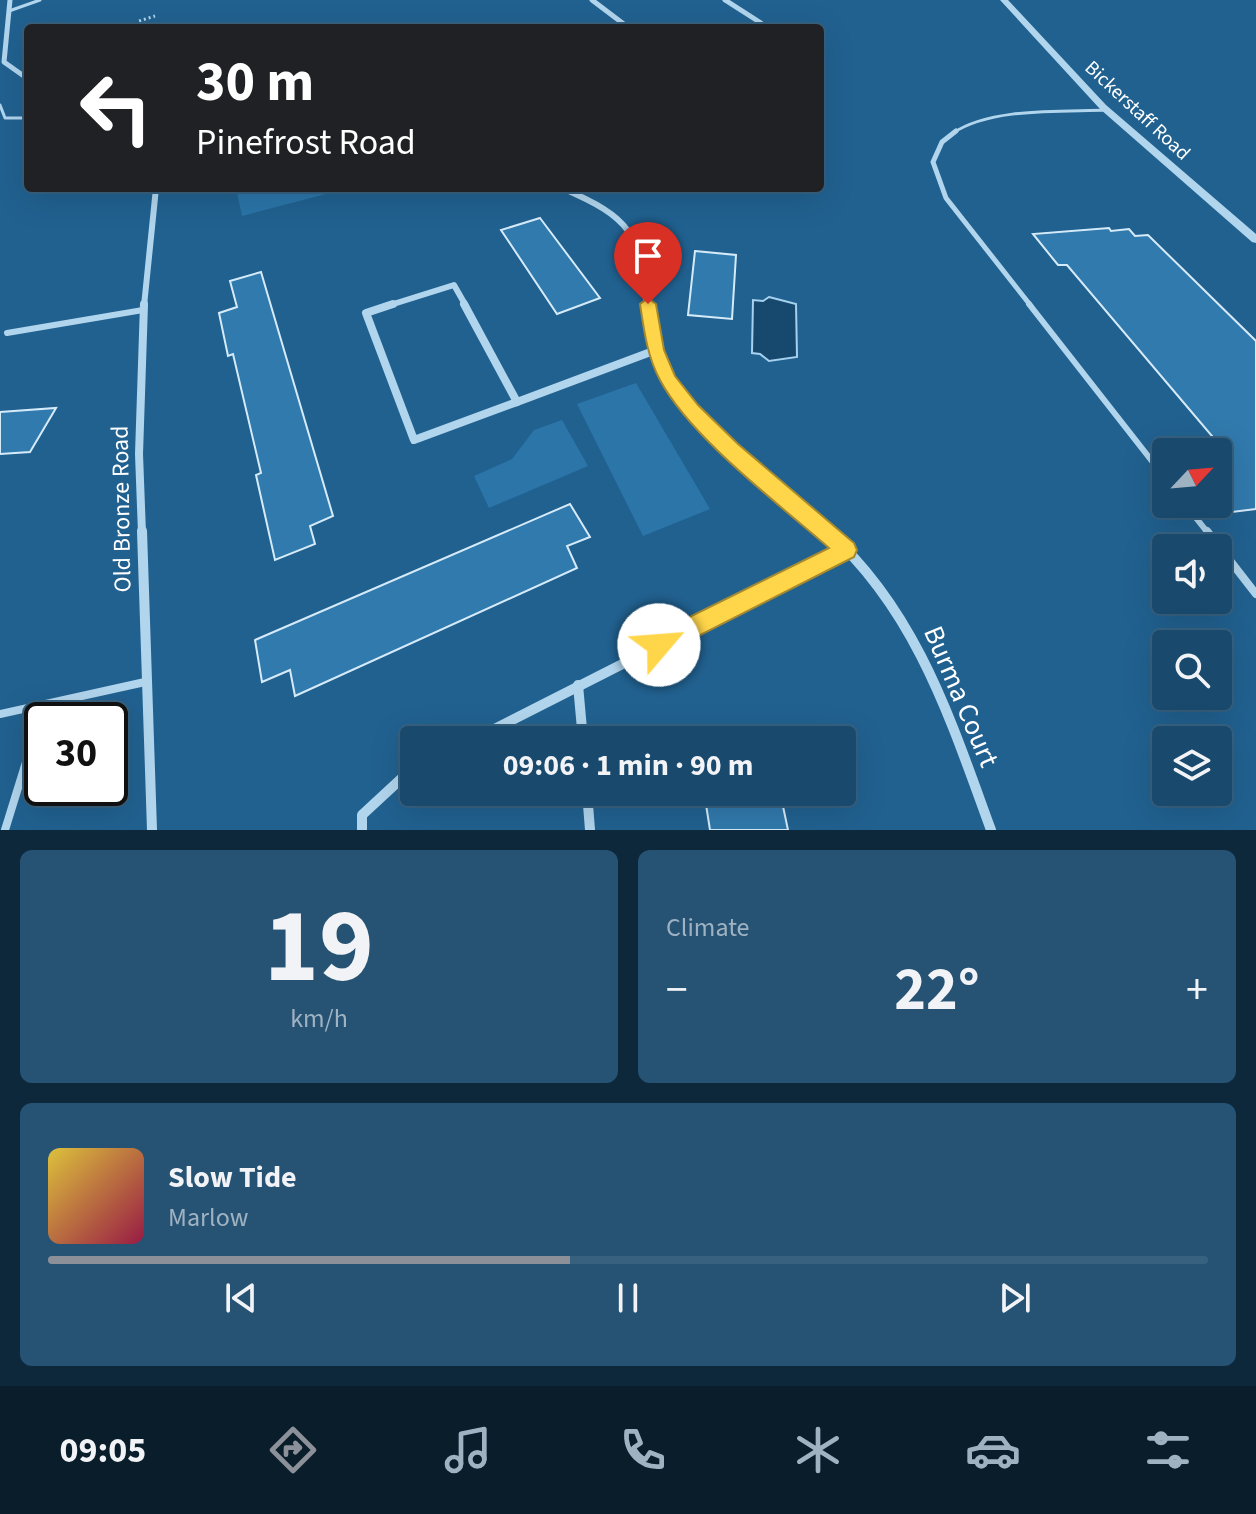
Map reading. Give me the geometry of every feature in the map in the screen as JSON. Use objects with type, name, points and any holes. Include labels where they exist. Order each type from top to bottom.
[{"type":"street","points":[[10,0],[4,62],[24,76]]},
{"type":"street","points":[[592,0],[624,24]]},
{"type":"street","points":[[725,0],[761,23],[756,24]]},
{"type":"street","name":"Bickerstaff Road","points":[[1004,0],[1108,110],[1256,240]]},
{"type":"street","name":"Old Bronze Road","points":[[152,830],[139,454],[143,310],[156,192]]},
{"type":"street","name":"Burma Court","points":[[574,192],[612,210],[635,235],[642,251],[656,350],[668,379],[691,410],[731,450],[859,561],[903,619],[931,673],[991,830]]},
{"type":"street","points":[[517,402],[454,285],[366,313],[414,440],[517,402],[656,350]]},
{"type":"street","points":[[500,726],[847,550]]},
{"type":"street","points":[[578,685],[582,726]]},
{"type":"street","points":[[362,830],[362,815],[400,780]]},
{"type":"street","points":[[588,806],[590,830]]},
{"type":"lane","points":[[9,11],[40,0]]},
{"type":"lane","points":[[0,105],[5,118],[24,118]]},
{"type":"lane","points":[[1108,110],[1000,118],[970,124],[944,140],[933,162],[946,198],[1152,461]]},
{"type":"lane","points":[[7,333],[143,310]]},
{"type":"lane","points":[[1196,518],[1256,594]]},
{"type":"lane","points":[[53,702],[145,682]]},
{"type":"lane","points":[[0,714],[24,709]]},
{"type":"lane","points":[[5,830],[24,769]]},
{"type":"shaded area","points":[[237,192],[334,192],[242,216]]},
{"type":"shaded area","points":[[769,297],[796,304],[797,357],[769,361],[760,354],[752,353],[753,300],[763,301]]},
{"type":"shaded area","points":[[636,383],[710,509],[643,536],[577,404]]},
{"type":"shaded area","points":[[562,420],[588,466],[489,508],[474,476],[512,459],[534,430]]},
{"type":"building","points":[[540,218],[600,298],[557,314],[501,230]]},
{"type":"building","points":[[1109,228],[1111,231],[1129,229],[1135,236],[1148,235],[1256,341],[1256,509],[1232,512],[1232,438],[1214,438],[1067,265],[1058,265],[1033,234]]},
{"type":"building","points":[[695,251],[736,255],[732,319],[688,315]]},
{"type":"building","points":[[261,272],[333,516],[310,526],[315,544],[275,560],[256,475],[261,473],[233,354],[228,356],[219,313],[237,307],[230,281]]},
{"type":"building","points":[[56,408],[30,452],[0,454],[0,412]]},
{"type":"building","points":[[570,504],[590,537],[567,546],[577,568],[295,696],[290,670],[262,682],[255,640]]},
{"type":"building","points":[[706,806],[783,806],[788,830],[710,830]]},
{"type":"route","points":[[648,304],[656,350],[668,379],[691,410],[731,450],[847,550],[659,645]]}]
